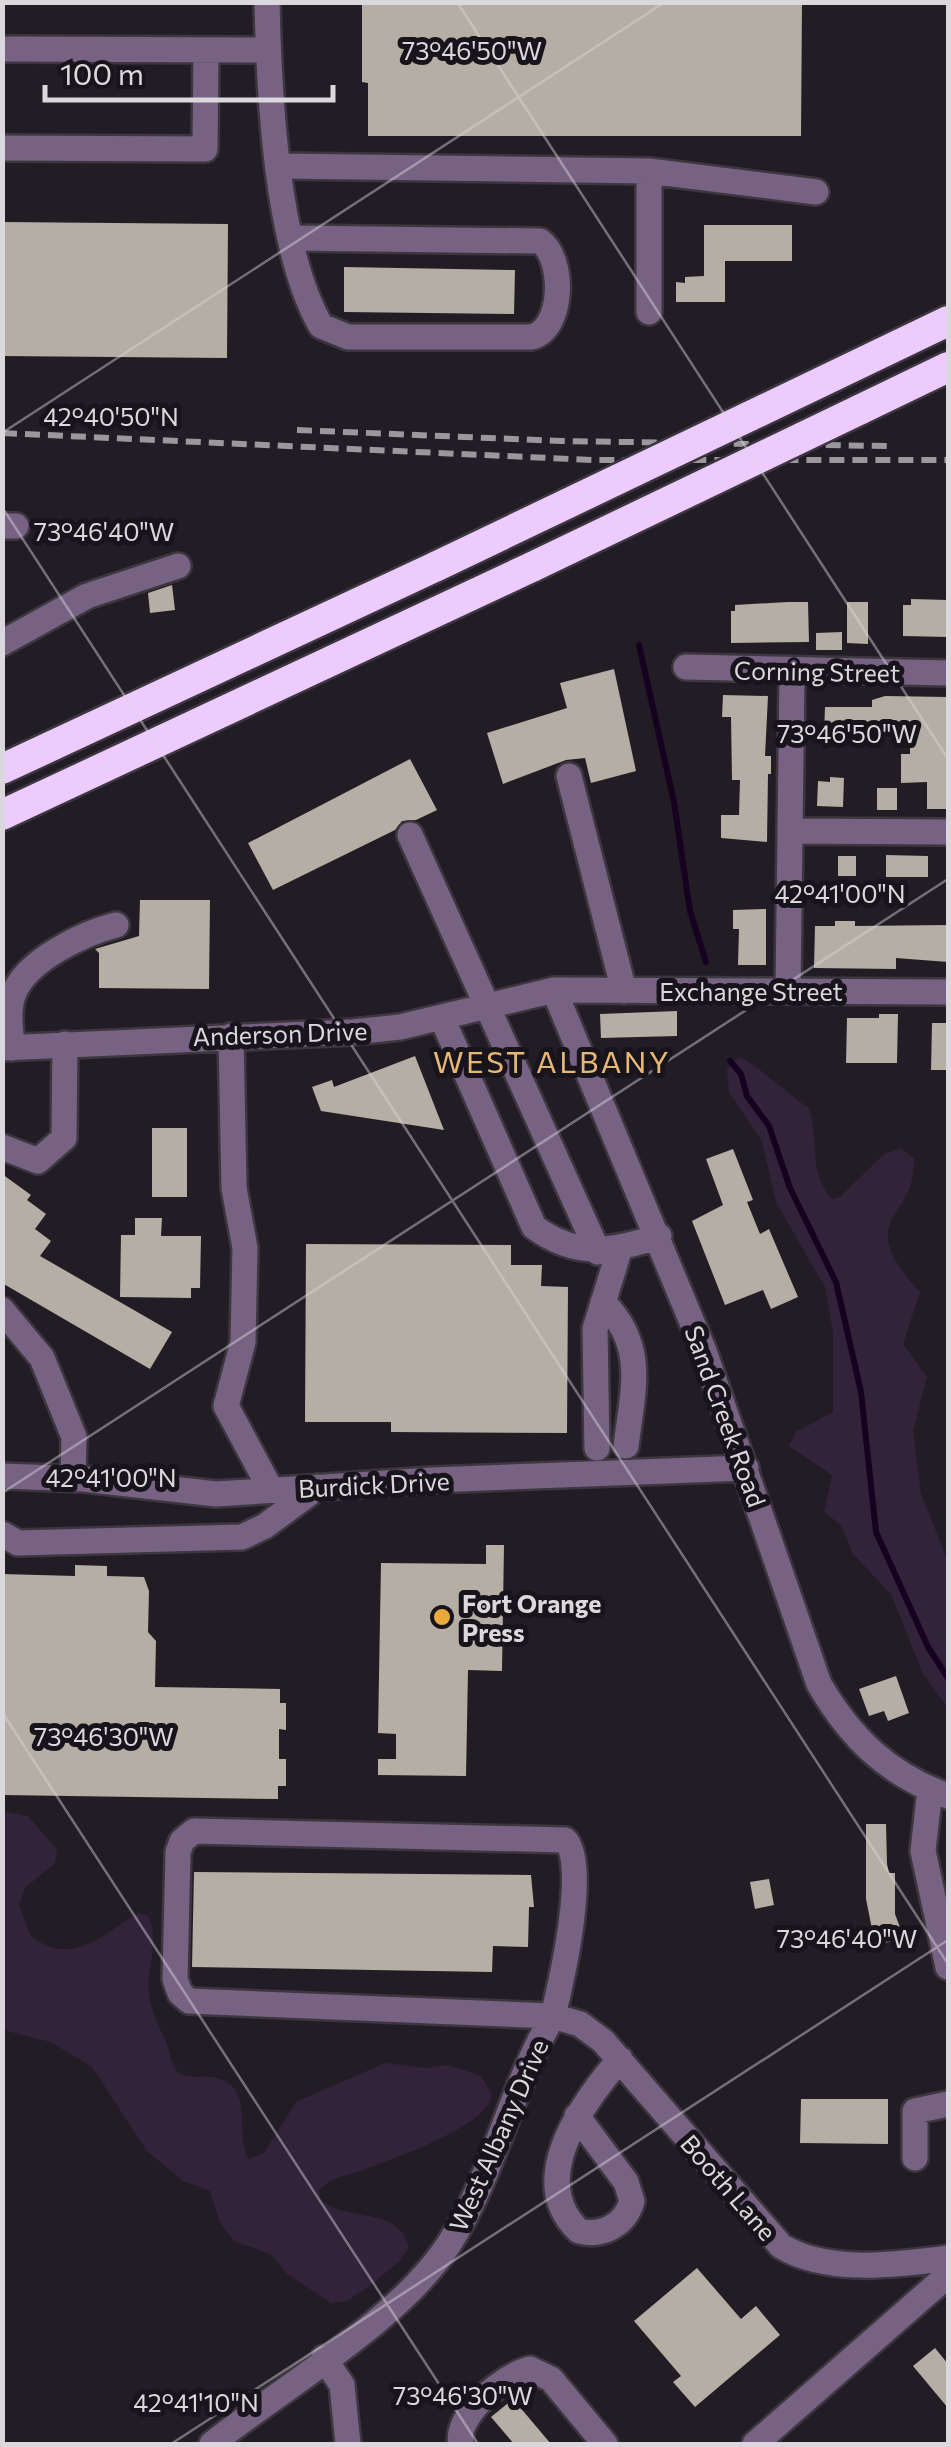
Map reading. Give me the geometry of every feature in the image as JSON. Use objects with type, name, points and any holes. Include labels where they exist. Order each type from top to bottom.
[{"type":"highway","points":[[2,769],[437,566],[948,319]]},
{"type":"highway","points":[[2,815],[948,367]]},
{"type":"highway","points":[[858,410],[948,382]]},
{"type":"street","points":[[267,2],[280,166],[292,238],[317,320],[336,336],[531,337],[548,330],[554,318],[554,258],[540,241],[292,238]]},
{"type":"street","points":[[2,49],[268,50]]},
{"type":"street","points":[[2,148],[205,149],[206,50]]},
{"type":"street","points":[[280,166],[649,171],[816,192]]},
{"type":"street","points":[[649,171],[649,312]]},
{"type":"street","points":[[2,643],[87,596],[178,566]]},
{"type":"street","name":"Corning Street","points":[[686,667],[792,673],[948,674]]},
{"type":"street","points":[[788,990],[792,673]]},
{"type":"street","points":[[569,776],[624,991]]},
{"type":"street","points":[[790,831],[948,832]]},
{"type":"street","points":[[410,835],[609,1250],[604,1302],[595,1330],[597,1448]]},
{"type":"street","points":[[7,1048],[10,1008],[24,977],[95,930],[116,926]]},
{"type":"street","name":"Exchange Street","points":[[554,990],[948,992]]},
{"type":"street","name":"Anderson Drive","points":[[7,1048],[353,1032],[442,1018],[554,990]]},
{"type":"street","name":"Sand Creek Road","points":[[554,990],[658,1236],[746,1468],[819,1684],[871,1754],[939,1793]]},
{"type":"street","points":[[442,1018],[534,1227],[566,1245],[609,1250],[658,1236]]},
{"type":"street","points":[[232,1036],[234,1188],[244,1236],[245,1265],[243,1342],[226,1406],[271,1490]]},
{"type":"street","points":[[2,1147],[38,1160],[64,1138],[65,1044]]},
{"type":"street","points":[[604,1302],[624,1322],[632,1347],[634,1378],[626,1446]]},
{"type":"street","points":[[2,1310],[42,1358],[74,1437],[73,1478]]},
{"type":"street","name":"Burdick Drive","points":[[2,1476],[73,1478],[194,1494],[746,1468]]},
{"type":"street","points":[[2,1534],[18,1543],[242,1537],[265,1526],[318,1488]]},
{"type":"street","points":[[939,1793],[923,1851],[948,1968]]},
{"type":"street","name":"West Albany Drive","points":[[212,2444],[406,2295],[450,2242],[521,2074],[553,2016],[564,1970],[576,1862],[574,1850],[562,1838],[202,1830],[190,1832],[180,1844],[175,1978],[180,1994],[189,2000],[553,2016]]},
{"type":"street","name":"Booth Lane","points":[[553,2016],[589,2028],[620,2059],[766,2232],[790,2252],[830,2262],[948,2258]]},
{"type":"street","points":[[577,2116],[583,2103],[620,2059]]},
{"type":"street","points":[[915,2158],[914,2112],[948,2104]]},
{"type":"street","points":[[755,2444],[948,2275]]},
{"type":"street","points":[[324,2358],[342,2385],[348,2444]]},
{"type":"street","points":[[461,2444],[464,2418],[514,2375],[530,2370],[551,2378],[605,2444]]},
{"type":"shaded area","points":[[738,1057],[809,1108],[819,1178],[832,1199],[840,1197],[883,1155],[901,1148],[914,1159],[912,1180],[888,1233],[890,1248],[900,1267],[920,1292],[903,1344],[927,1377],[913,1431],[921,1494],[948,1561],[948,1708],[923,1674],[891,1594],[853,1554],[841,1525],[824,1512],[832,1475],[789,1446],[796,1432],[833,1412],[833,1332],[825,1287],[776,1202],[762,1141],[729,1092],[727,1069]]},
{"type":"shaded area","points":[[3,1811],[28,1816],[57,1850],[55,1863],[25,1888],[19,1905],[31,1937],[61,1949],[75,1948],[100,1938],[138,1913],[148,1916],[153,1939],[149,1994],[172,2061],[180,2074],[212,2077],[235,2090],[249,2159],[264,2153],[296,2102],[385,2063],[425,2068],[449,2065],[481,2076],[492,2095],[474,2118],[439,2139],[336,2179],[319,2190],[321,2200],[333,2207],[394,2225],[409,2247],[400,2261],[347,2301],[331,2303],[286,2273],[272,2255],[234,2241],[220,2223],[210,2191],[183,2181],[147,2151],[92,2067],[51,2042],[3,2030]]},
{"type":"building","points":[[362,2],[802,2],[801,136],[368,136],[368,83],[362,82]]},
{"type":"building","points":[[2,222],[228,224],[227,358],[2,356]]},
{"type":"building","points":[[704,225],[792,225],[792,261],[725,261],[725,302],[676,302],[676,282],[685,283],[685,277],[704,276]]},
{"type":"building","points":[[344,267],[515,270],[514,314],[344,312]]},
{"type":"building","points":[[172,585],[175,610],[150,613],[148,593]]},
{"type":"building","points":[[911,599],[948,600],[948,637],[903,636],[903,605],[911,605]]},
{"type":"building","points":[[808,602],[809,642],[731,643],[731,611],[735,611],[735,605]]},
{"type":"building","points":[[847,602],[868,602],[868,644],[847,643]]},
{"type":"building","points":[[842,632],[842,650],[816,650],[816,633]]},
{"type":"building","points":[[614,669],[636,771],[591,783],[585,758],[566,760],[503,784],[487,733],[567,708],[560,683]]},
{"type":"building","points":[[723,695],[768,696],[765,756],[771,756],[771,774],[767,842],[721,838],[721,815],[739,815],[740,780],[732,780],[731,717],[722,717]]},
{"type":"building","points":[[885,696],[948,697],[948,809],[927,809],[927,782],[901,783],[901,754],[910,754],[910,724],[859,725],[859,734],[824,734],[825,707],[872,707],[872,700]]},
{"type":"building","points":[[410,759],[437,810],[416,820],[402,821],[395,830],[273,890],[248,843]]},
{"type":"building","points":[[830,777],[844,778],[843,807],[817,806],[818,781],[830,782]]},
{"type":"building","points":[[877,788],[897,788],[897,810],[877,810]]},
{"type":"building","points":[[886,855],[928,856],[928,877],[886,877]]},
{"type":"building","points":[[838,856],[856,856],[856,876],[838,876]]},
{"type":"building","points":[[140,900],[210,900],[209,989],[99,988],[99,953],[95,949],[139,936]]},
{"type":"building","points":[[766,909],[766,965],[738,965],[739,929],[733,929],[733,910]]},
{"type":"building","points":[[835,921],[855,921],[855,926],[948,925],[948,962],[896,958],[896,969],[814,968],[815,926],[835,926]]},
{"type":"building","points":[[677,1011],[677,1036],[601,1038],[600,1014]]},
{"type":"building","points":[[879,1014],[898,1014],[897,1063],[846,1063],[847,1018],[879,1018]]},
{"type":"building","points":[[932,1023],[948,1023],[948,1070],[931,1070]]},
{"type":"building","points":[[415,1056],[444,1130],[321,1111],[312,1087],[332,1080],[334,1087]]},
{"type":"building","points":[[152,1128],[187,1128],[187,1197],[152,1197]]},
{"type":"building","points":[[733,1149],[753,1200],[747,1202],[760,1234],[769,1229],[798,1297],[771,1309],[763,1290],[725,1305],[692,1221],[723,1205],[706,1159]]},
{"type":"building","points":[[2,1174],[31,1195],[27,1200],[46,1214],[35,1229],[51,1241],[40,1256],[172,1332],[150,1369],[2,1283]]},
{"type":"building","points":[[135,1218],[162,1218],[161,1236],[201,1236],[200,1288],[191,1288],[191,1298],[120,1297],[121,1235],[135,1235]]},
{"type":"building","points":[[306,1244],[511,1245],[511,1265],[542,1265],[541,1286],[568,1287],[567,1433],[391,1432],[391,1422],[305,1422]]},
{"type":"building","name":"Fort Orange Press","points":[[486,1545],[504,1545],[502,1671],[468,1670],[466,1776],[378,1775],[378,1759],[396,1759],[396,1734],[378,1733],[381,1563],[486,1564]]},
{"type":"building","points":[[75,1565],[107,1566],[107,1576],[144,1577],[149,1591],[148,1632],[156,1641],[155,1687],[280,1689],[280,1703],[286,1703],[286,1730],[279,1729],[279,1759],[286,1759],[286,1786],[278,1786],[278,1799],[2,1795],[2,1574],[75,1576]]},
{"type":"building","points":[[896,1676],[909,1713],[888,1721],[884,1711],[869,1716],[859,1689]]},
{"type":"building","points":[[866,1824],[886,1824],[887,1864],[889,1873],[895,1873],[895,1914],[901,1930],[896,1931],[897,1941],[875,1944],[866,1899]]},
{"type":"building","points":[[194,1872],[531,1875],[534,1907],[529,1907],[528,1947],[493,1946],[492,1972],[192,1967]]},
{"type":"building","points":[[769,1879],[774,1905],[755,1909],[750,1882]]},
{"type":"building","points":[[801,2099],[888,2099],[888,2144],[800,2143]]},
{"type":"building","points":[[697,2268],[741,2319],[756,2306],[780,2335],[695,2407],[673,2382],[681,2376],[634,2321]]},
{"type":"building","points":[[935,2348],[948,2364],[948,2408],[913,2366]]},
{"type":"building","points":[[513,2399],[551,2444],[514,2444],[491,2417]]},
{"type":"waterway","points":[[639,645],[674,802],[690,911],[706,962]]},
{"type":"waterway","points":[[730,1061],[741,1074],[747,1096],[769,1126],[790,1188],[836,1282],[861,1392],[876,1532],[928,1647],[948,1678]]},
{"type":"railway","points":[[297,430],[561,441],[887,446]]},
{"type":"railway","points":[[2,433],[593,460],[948,460]]},
{"type":"place","name":"Fort Orange Press","points":[[442,1617]]},
{"type":"district","name":"WEST ALBANY","points":[[552,1060]]}]
